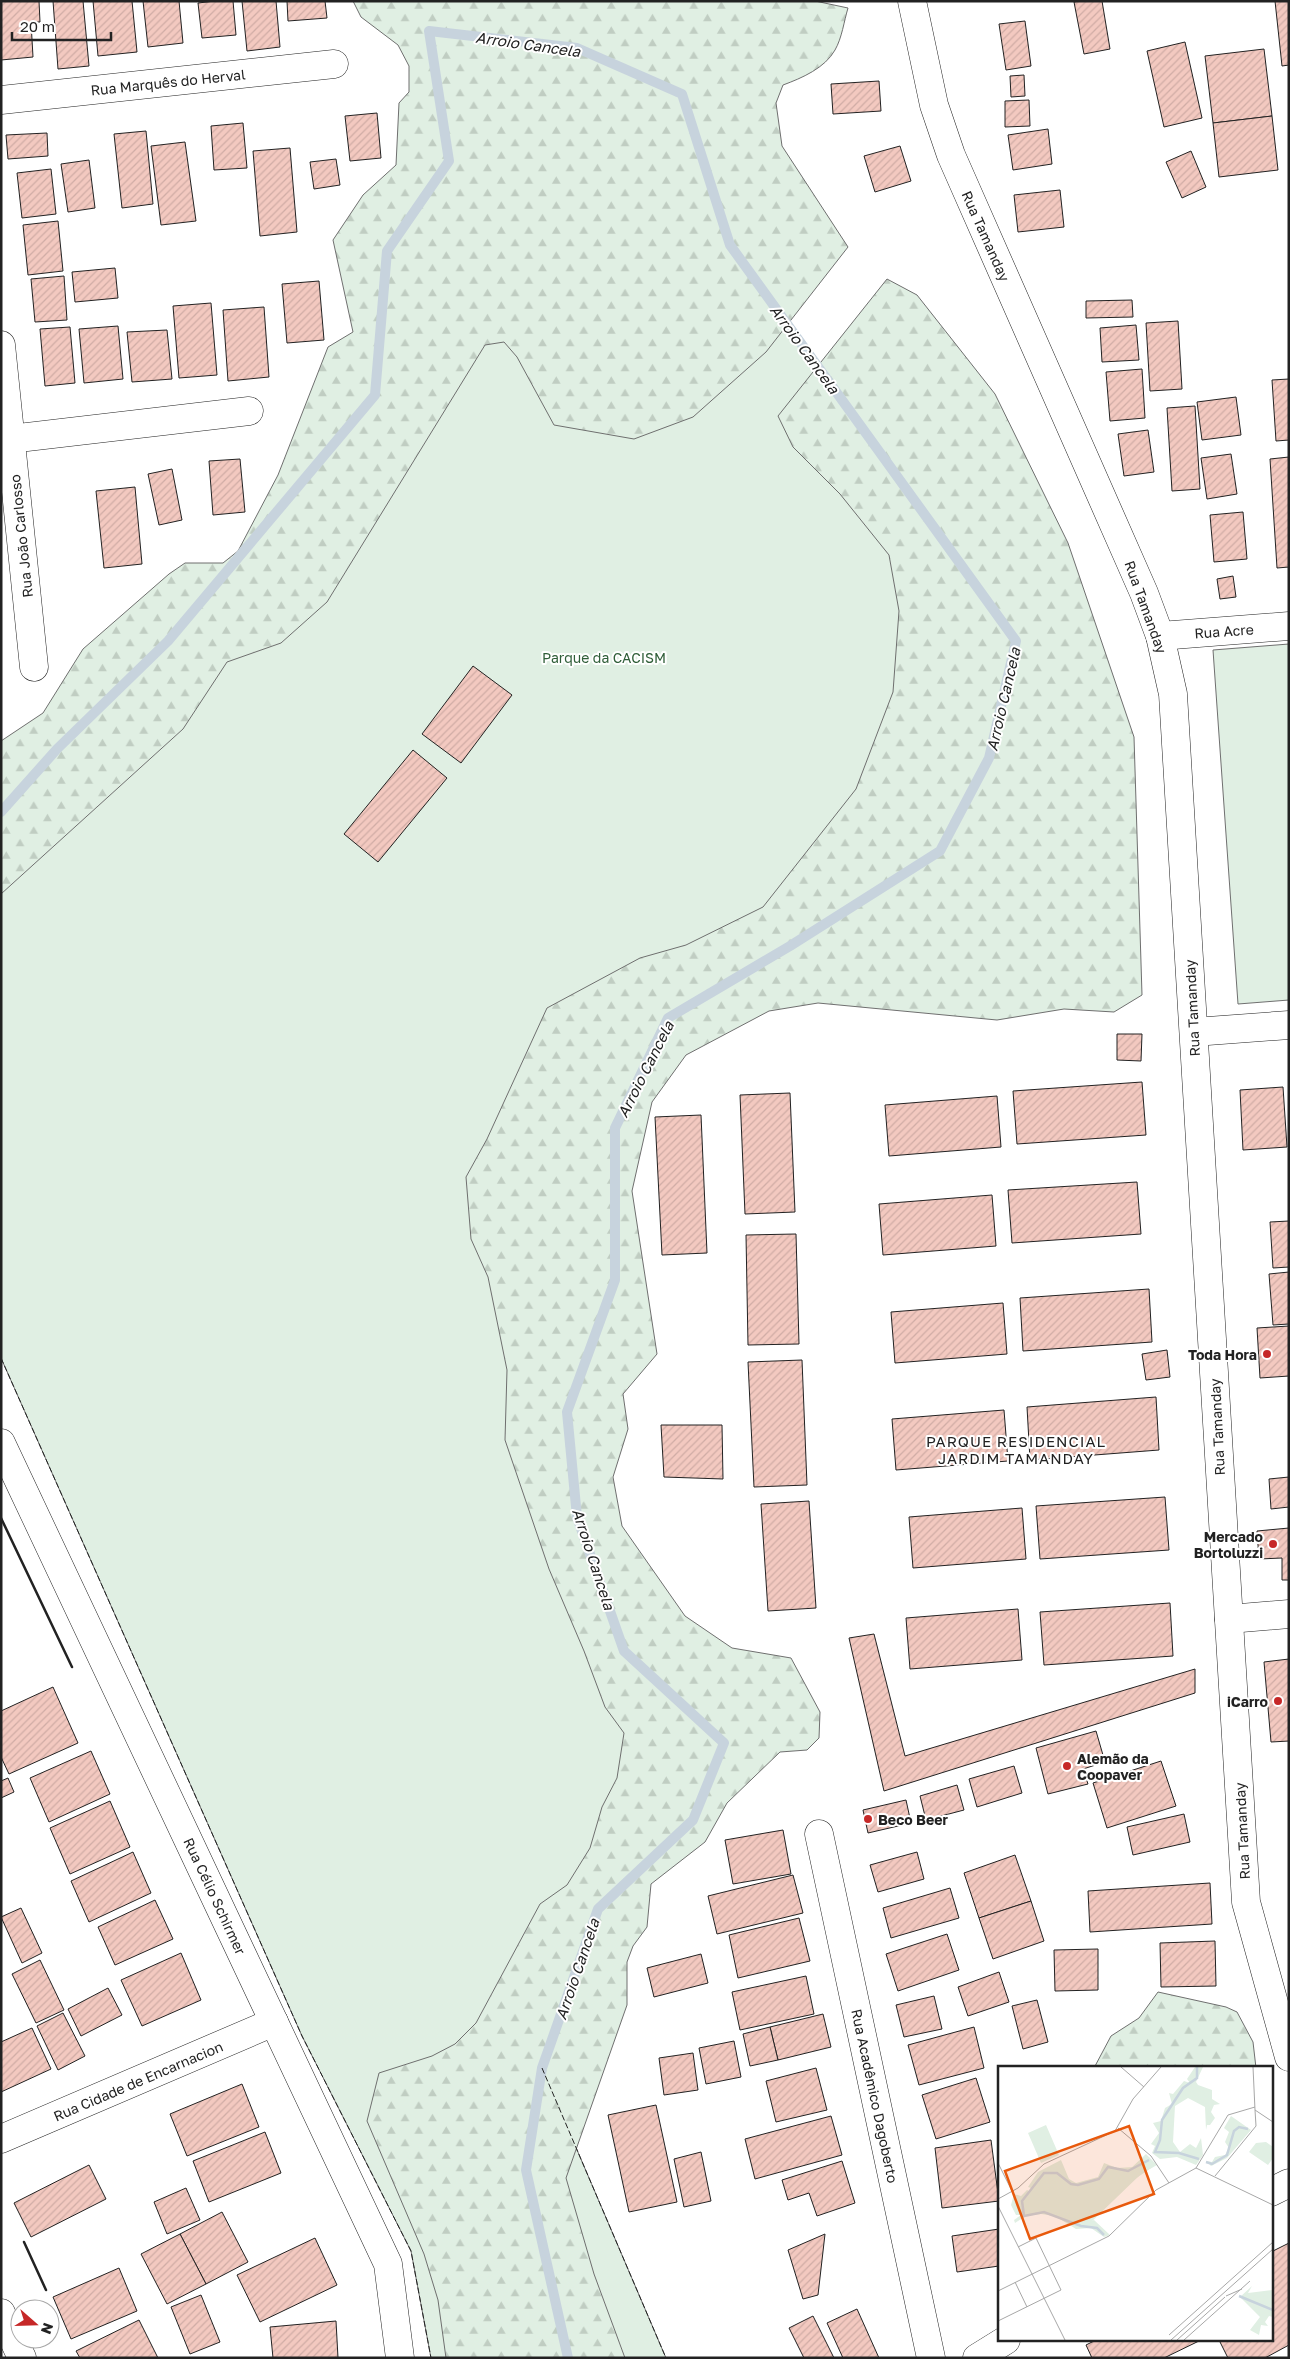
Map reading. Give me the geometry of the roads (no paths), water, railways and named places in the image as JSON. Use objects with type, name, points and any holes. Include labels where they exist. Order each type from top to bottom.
[{"type":"street","name":"Rua Tamanday","points":[[912,1],[934,105],[951,155],[1144,593],[1160,636],[1173,694],[1246,1902],[1289,2057]]},
{"type":"street","name":"Rua Marquês do Herval","points":[[1,100],[334,64]]},
{"type":"street","name":"Rua João Carlosso","points":[[1,344],[6,439],[34,667]]},
{"type":"street","points":[[6,439],[249,411]]},
{"type":"street","name":"Rua Acre","points":[[1160,636],[1289,626]]},
{"type":"street","points":[[1194,1032],[1289,1025]]},
{"type":"street","name":"Rua Célio Schirmer","points":[[1,1443],[388,2264],[400,2358]]},
{"type":"street","points":[[1229,1619],[1289,1614]]},
{"type":"street","name":"Rua Acadêmico Dagoberto","points":[[819,1834],[931,2358]]},
{"type":"street","name":"Rua Cidade de Encarnacion","points":[[1,2139],[274,2022]]},
{"type":"street","points":[[1272,2191],[1289,2182]]},
{"type":"street","points":[[1,2313],[22,2358]]},
{"type":"street","points":[[977,2358],[1003,2342]]},
{"type":"waterway","name":"Arroio Cancela","points":[[1,812],[57,749],[168,641],[375,395],[387,251],[449,161],[429,31],[577,48],[682,94],[730,245],[1016,641],[989,758],[940,851],[790,946],[668,1018],[615,1128],[615,1280],[567,1412],[577,1517],[624,1651],[724,1743],[693,1820],[598,1909],[542,2068],[526,2170],[568,2358]]},
{"type":"place","name":"Toda Hora","points":[[1267,1354]]},
{"type":"place","name":"Mercado Bortoluzzi","points":[[1273,1544]]},
{"type":"place","name":"iCarro","points":[[1278,1701]]},
{"type":"place","name":"Alemão da Coopaver","points":[[1067,1766]]},
{"type":"place","name":"Beco Beer","points":[[868,1819]]},
{"type":"district","name":"PARQUE RESIDENCIAL JARDIM TAMANDAY","points":[[1016,1450]]},
{"type":"park label","name":"Parque da CACISM","points":[[604,657]]}]
